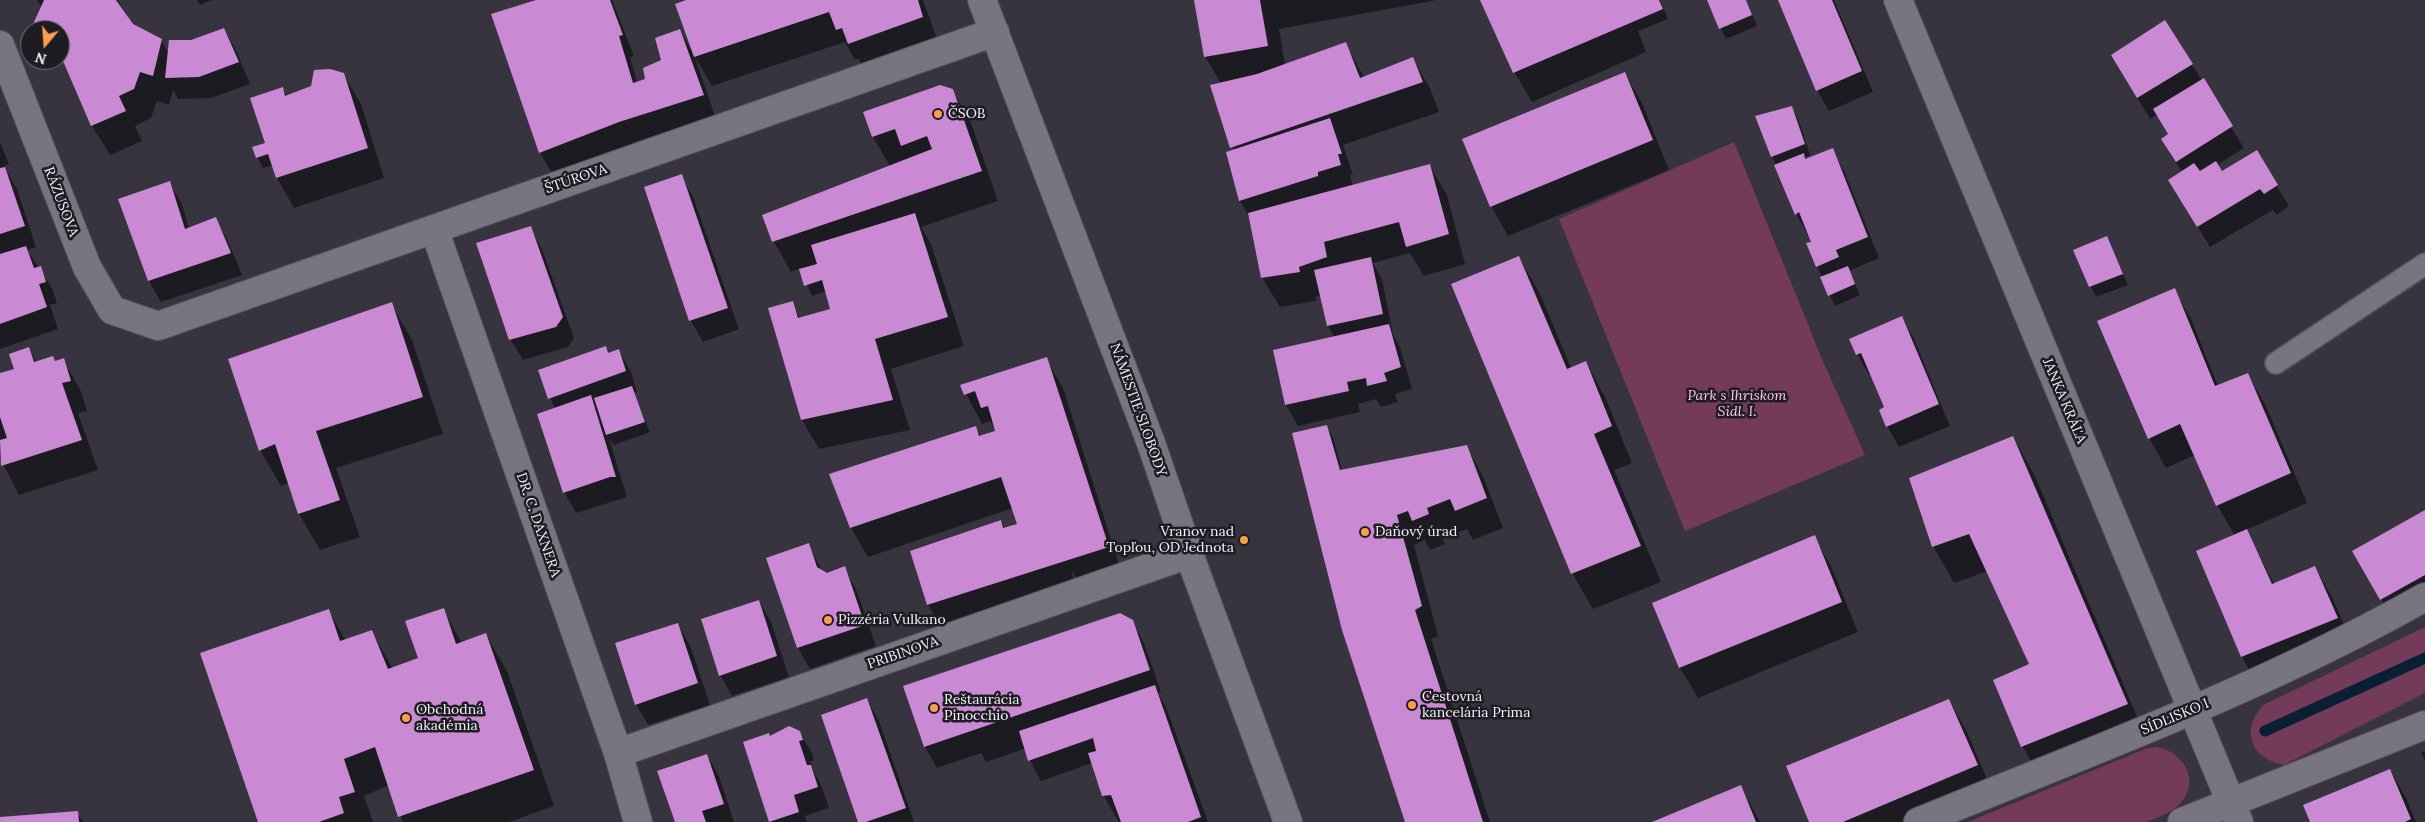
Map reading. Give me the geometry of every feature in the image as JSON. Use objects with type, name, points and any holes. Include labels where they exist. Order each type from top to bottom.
[{"type":"street","name":"NÁMESTIE SLOBODY","points":[[982,0],[1152,443],[1189,554],[1288,822]]},
{"type":"street","name":"JANKA KRÁĽA","points":[[1898,0],[2235,812]]},
{"type":"street","name":"ŠTÚROVA","points":[[158,326],[995,32]]},
{"type":"street","name":"RÁZUSOVA","points":[[0,46],[87,268],[112,310],[158,326]]},
{"type":"street","name":"DR. C. DAXNERA","points":[[434,228],[618,753],[638,822]]},
{"type":"street","name":"PRIBINOVA","points":[[618,753],[1189,554]]},
{"type":"street","name":"SÍDLISKO I","points":[[1918,822],[2193,711],[2372,628],[2425,598]]},
{"type":"street","points":[[2182,822],[2235,812],[2425,725]]},
{"type":"lane","points":[[2276,363],[2425,264]]},
{"type":"green space","name":"Park s Ihriskom Sidl. I.","points":[[1734,142],[1822,359],[1865,455],[1685,531],[1559,219]]},
{"type":"green space","points":[[2425,627],[2425,693],[2284,765],[2264,757],[2257,750],[2252,742],[2252,724],[2263,705]]},
{"type":"green space","points":[[2156,747],[2173,753],[2180,759],[2185,766],[2189,782],[2188,791],[2180,804],[2171,811],[2154,819],[2144,822],[1968,822],[2145,749]]},
{"type":"building","points":[[44,0],[116,0],[133,24],[162,39],[153,76],[140,72],[134,89],[119,96],[126,111],[91,126],[67,70],[70,70],[70,20],[35,20]]},
{"type":"building","points":[[536,0],[610,0],[623,35],[619,36],[633,83],[645,79],[643,68],[661,60],[655,38],[680,29],[704,95],[619,122],[539,153],[491,14]]},
{"type":"building","points":[[686,0],[918,0],[923,17],[848,44],[842,28],[836,30],[829,12],[694,57],[675,4]]},
{"type":"building","points":[[1194,0],[1260,0],[1268,46],[1204,57]]},
{"type":"building","points":[[1480,0],[1659,0],[1663,9],[1513,73]]},
{"type":"building","points":[[1707,0],[1746,0],[1752,15],[1719,29]]},
{"type":"building","points":[[1778,0],[1832,0],[1862,71],[1816,91]]},
{"type":"building","points":[[2165,20],[2193,64],[2137,98],[2111,55]]},
{"type":"building","points":[[224,28],[239,62],[199,77],[165,78],[169,40],[191,40]]},
{"type":"building","points":[[1346,42],[1360,78],[1413,57],[1423,82],[1230,148],[1210,85],[1257,74]]},
{"type":"building","points":[[330,69],[344,73],[368,148],[276,178],[268,154],[256,158],[252,147],[265,143],[250,98],[283,87],[285,96],[311,86],[314,70]]},
{"type":"building","points":[[1625,72],[1653,140],[1490,207],[1462,139]]},
{"type":"building","points":[[2204,78],[2233,126],[2176,162],[2161,139],[2168,134],[2153,109]]},
{"type":"building","points":[[940,85],[953,89],[982,171],[772,242],[762,215],[932,149],[927,136],[901,146],[895,129],[872,137],[863,112]]},
{"type":"building","points":[[1792,106],[1805,144],[1771,157],[1755,116]]},
{"type":"building","points":[[1330,118],[1342,154],[1338,154],[1341,165],[1318,172],[1318,176],[1239,201],[1226,152]]},
{"type":"building","points":[[1833,148],[1868,237],[1836,250],[1839,257],[1816,267],[1806,243],[1811,242],[1799,212],[1795,215],[1774,165],[1804,153],[1805,159]]},
{"type":"building","points":[[2257,150],[2278,185],[2264,194],[2260,189],[2197,227],[2168,180],[2194,163],[2200,171],[2216,161],[2222,171]]},
{"type":"building","points":[[1430,164],[1449,234],[1406,247],[1399,222],[1324,242],[1327,257],[1299,267],[1300,272],[1261,278],[1248,213]]},
{"type":"building","points":[[5,167],[25,226],[0,234],[0,168]]},
{"type":"building","points":[[682,174],[728,308],[689,321],[644,187]]},
{"type":"building","points":[[170,181],[185,229],[216,217],[231,253],[148,281],[118,199]]},
{"type":"building","points":[[915,213],[948,317],[875,339],[893,400],[801,420],[768,308],[793,301],[798,318],[830,309],[822,280],[804,286],[799,269],[817,264],[811,245]]},
{"type":"building","points":[[531,226],[563,317],[556,327],[509,340],[476,243]]},
{"type":"building","points":[[2107,236],[2123,274],[2089,287],[2073,250]]},
{"type":"building","points":[[26,246],[34,268],[41,266],[46,282],[39,284],[47,307],[0,324],[0,254]]},
{"type":"building","points":[[1519,256],[1567,369],[1586,361],[1612,426],[1594,434],[1641,546],[1571,574],[1451,284]]},
{"type":"building","points":[[1371,257],[1383,314],[1327,326],[1314,270]]},
{"type":"building","points":[[1848,266],[1855,284],[1828,296],[1820,277]]},
{"type":"building","points":[[2175,288],[2215,386],[2248,373],[2291,473],[2216,506],[2180,424],[2148,439],[2097,321]]},
{"type":"building","points":[[392,302],[423,397],[316,431],[340,500],[298,514],[275,444],[259,451],[228,359]]},
{"type":"building","points":[[1902,316],[1939,404],[1886,427],[1879,410],[1884,407],[1861,353],[1856,355],[1849,339]]},
{"type":"building","points":[[1389,324],[1401,367],[1384,373],[1387,381],[1367,386],[1366,378],[1347,382],[1349,391],[1285,405],[1273,350]]},
{"type":"building","points":[[606,346],[608,353],[619,349],[626,371],[548,399],[538,370]]},
{"type":"building","points":[[29,347],[34,362],[53,356],[55,361],[64,358],[71,381],[62,383],[82,440],[1,466],[0,440],[7,438],[0,417],[0,373],[14,369],[9,354]]},
{"type":"building","points":[[1047,357],[1109,547],[927,605],[910,551],[1001,520],[1003,528],[1017,524],[1001,477],[850,528],[829,474],[976,426],[979,436],[995,431],[988,406],[981,408],[975,391],[964,395],[960,385]]},
{"type":"building","points":[[632,386],[645,422],[606,435],[594,398]]},
{"type":"building","points":[[591,395],[616,477],[610,477],[563,493],[537,414]]},
{"type":"building","points":[[1327,425],[1340,470],[1467,445],[1487,498],[1455,511],[1450,499],[1427,508],[1429,514],[1412,521],[1408,511],[1397,515],[1422,606],[1415,610],[1483,822],[1405,822],[1342,630],[1292,433]]},
{"type":"building","points":[[2013,436],[2128,704],[2021,747],[1993,680],[2029,664],[1969,534],[1932,547],[1909,478]]},
{"type":"building","points":[[2425,510],[2425,575],[2380,600],[2352,551]]},
{"type":"building","points":[[2247,529],[2272,584],[2315,566],[2338,618],[2241,657],[2196,551]]},
{"type":"building","points":[[1815,535],[1842,602],[1679,668],[1652,603]]},
{"type":"building","points":[[809,543],[817,567],[827,573],[845,566],[865,625],[797,648],[766,558]]},
{"type":"building","points":[[759,600],[777,656],[719,676],[701,619]]},
{"type":"building","points":[[444,608],[456,644],[486,633],[534,770],[398,817],[375,747],[344,759],[355,792],[339,797],[344,813],[319,822],[258,822],[200,653],[329,609],[340,641],[372,630],[388,669],[418,658],[405,621]]},
{"type":"building","points":[[1120,613],[1133,620],[1150,670],[924,747],[903,686]]},
{"type":"building","points":[[678,623],[698,683],[635,705],[615,643]]},
{"type":"building","points":[[1155,685],[1201,817],[1188,822],[1121,822],[1111,795],[1102,796],[1088,753],[1096,751],[1093,738],[1028,761],[1019,731]]},
{"type":"building","points":[[867,698],[906,808],[866,822],[858,822],[821,715]]},
{"type":"building","points":[[1949,699],[1978,765],[1843,822],[1809,822],[1786,766]]},
{"type":"building","points":[[789,726],[800,731],[803,740],[799,741],[807,765],[811,765],[818,787],[794,795],[799,812],[769,822],[743,742],[769,733],[770,736]]},
{"type":"building","points":[[707,754],[724,804],[702,811],[706,822],[675,822],[657,771]]},
{"type":"building","points":[[2390,769],[2411,819],[2405,822],[2310,822],[2303,805]]},
{"type":"building","points":[[1741,785],[1756,822],[1652,822]]},
{"type":"building","points":[[78,811],[79,822],[0,822],[0,817]]},
{"type":"waterway","points":[[2265,731],[2425,658]]},
{"type":"place","name":"ČSOB","points":[[938,114]]},
{"type":"place","name":"Daňový úrad","points":[[1365,532]]},
{"type":"place","name":"Vranov nad Topľou, OD Jednota","points":[[1244,540]]},
{"type":"place","name":"Pizzéria Vulkano","points":[[828,620]]},
{"type":"place","name":"Cestovná kancelária Prima","points":[[1412,705]]},
{"type":"place","name":"Reštaurácia Pinocchio","points":[[934,708]]},
{"type":"place","name":"Obchodná akadémia","points":[[406,718]]}]
